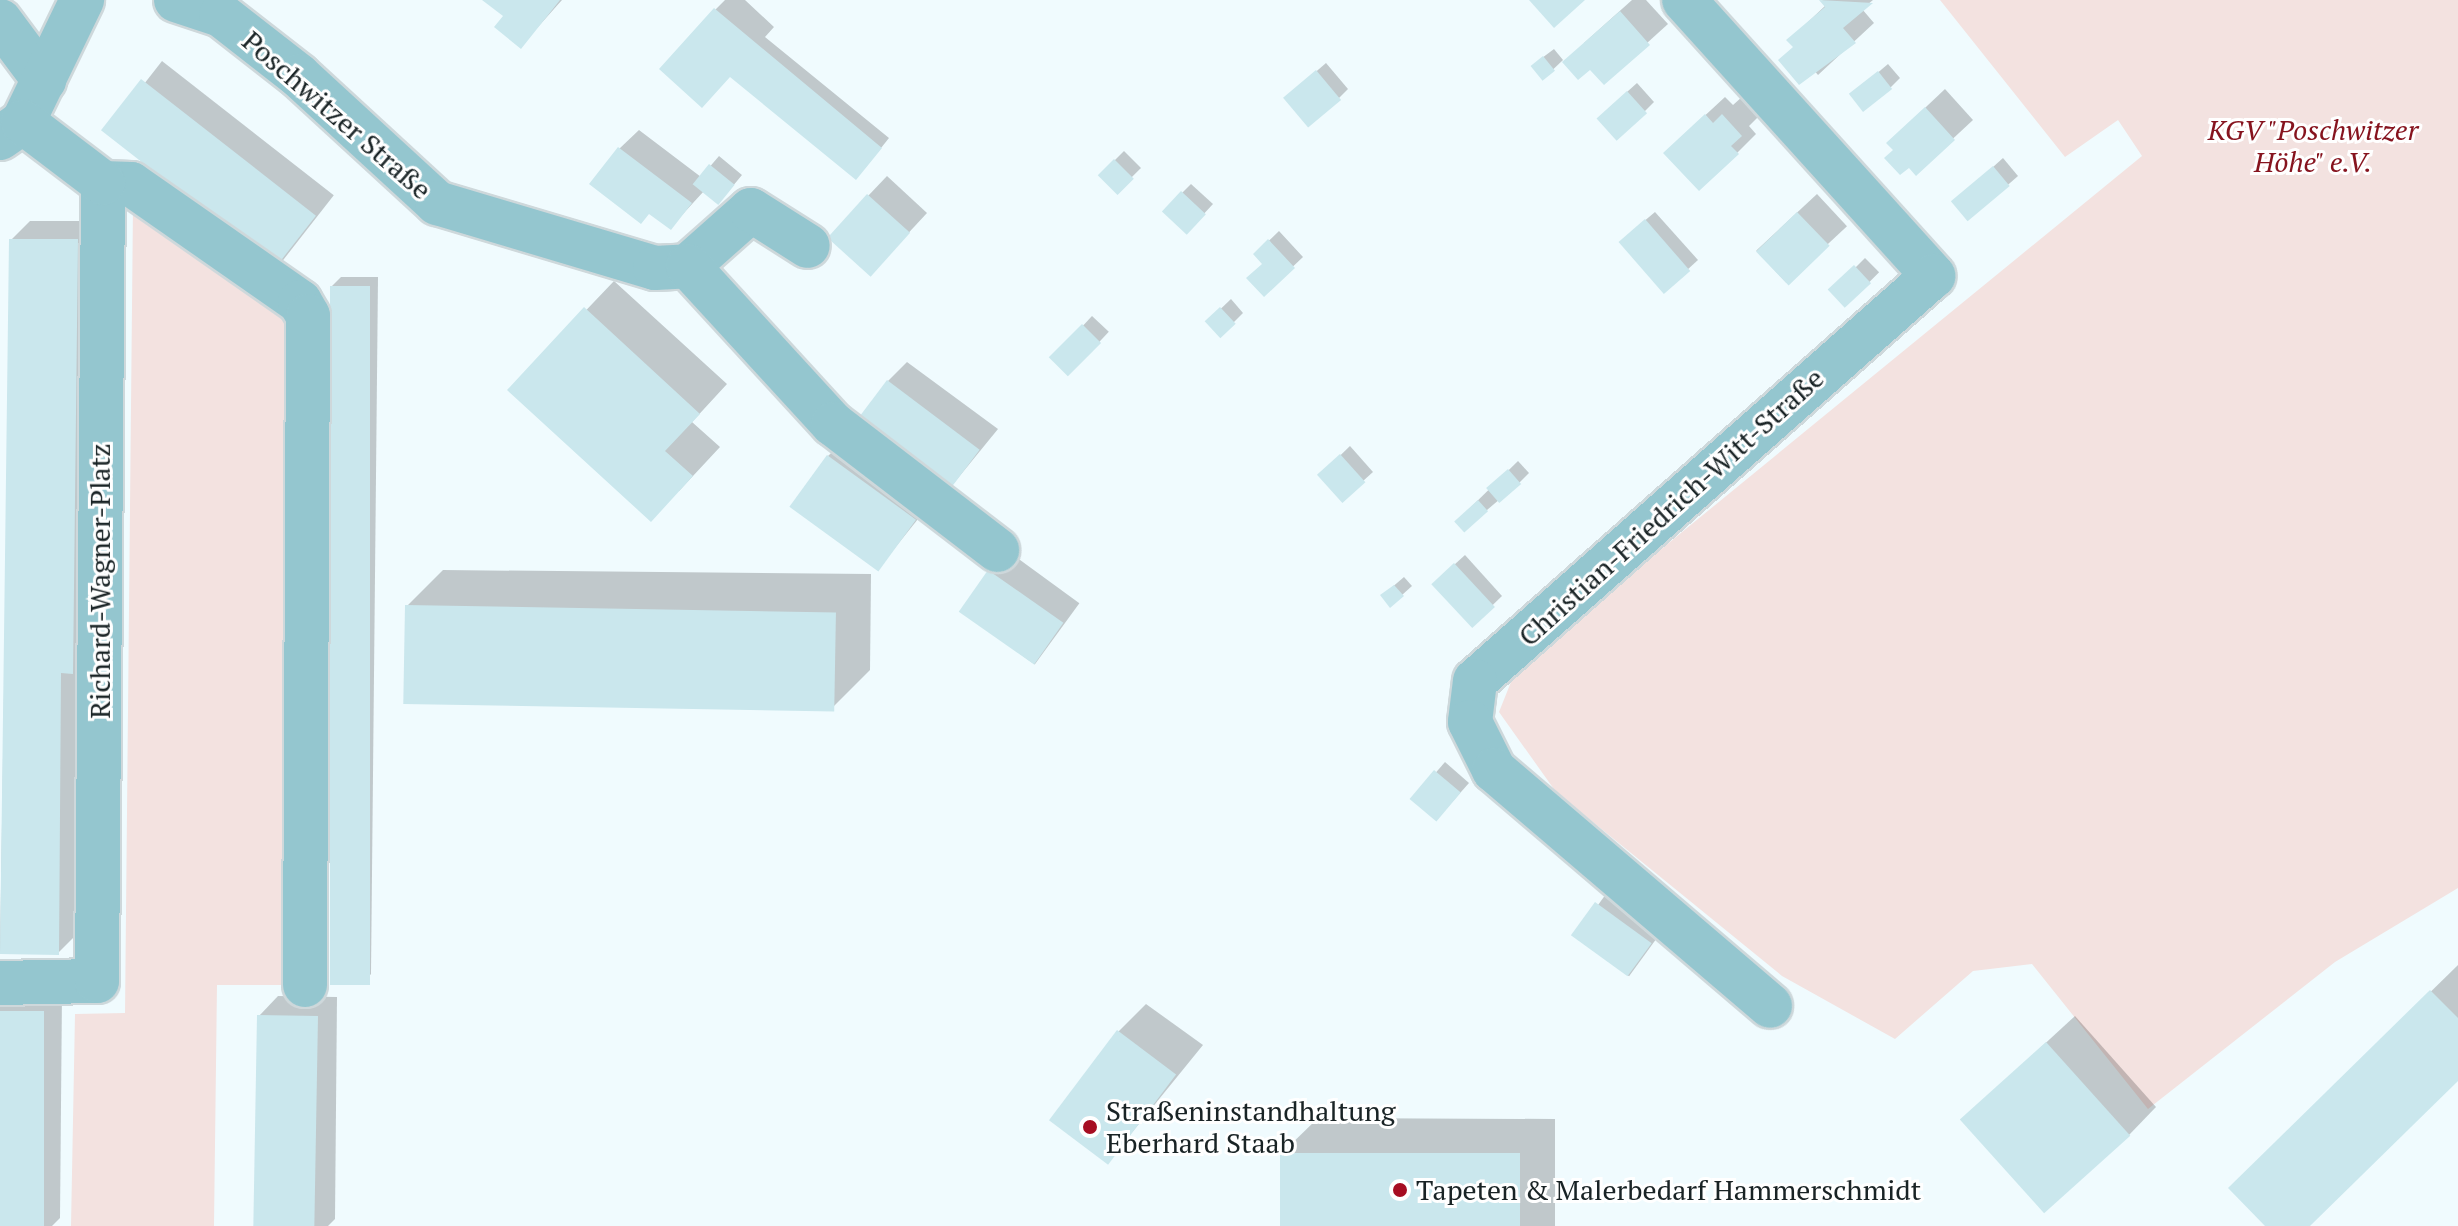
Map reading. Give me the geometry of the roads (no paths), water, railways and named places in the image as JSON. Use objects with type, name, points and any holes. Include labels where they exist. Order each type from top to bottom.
[{"type":"street","points":[[82,0],[44,80],[12,130],[103,183],[131,184],[300,302],[308,316],[305,985]]},
{"type":"street","name":"Poschwitzer Straße","points":[[176,0],[221,15],[437,203],[655,268],[688,266]]},
{"type":"street","name":"Christian-Friedrich-Witt-Straße","points":[[1684,0],[1933,276],[1475,681],[1470,722],[1494,770],[1770,1006]]},
{"type":"street","points":[[0,21],[44,80]]},
{"type":"street","name":"Richard-Wagner-Platz","points":[[0,983],[97,981],[103,183]]},
{"type":"street","points":[[808,246],[751,210],[688,266],[833,424],[997,550]]},
{"type":"place","name":"Straßeninstandhaltung Eberhard Staab","points":[[1090,1127]]},
{"type":"place","name":"Tapeten & Malerbedarf Hammerschmidt","points":[[1400,1190]]},
{"type":"park label","name":"KGV \"Poschwitzer Höhe\" e.V.","points":[[2313,146]]}]
